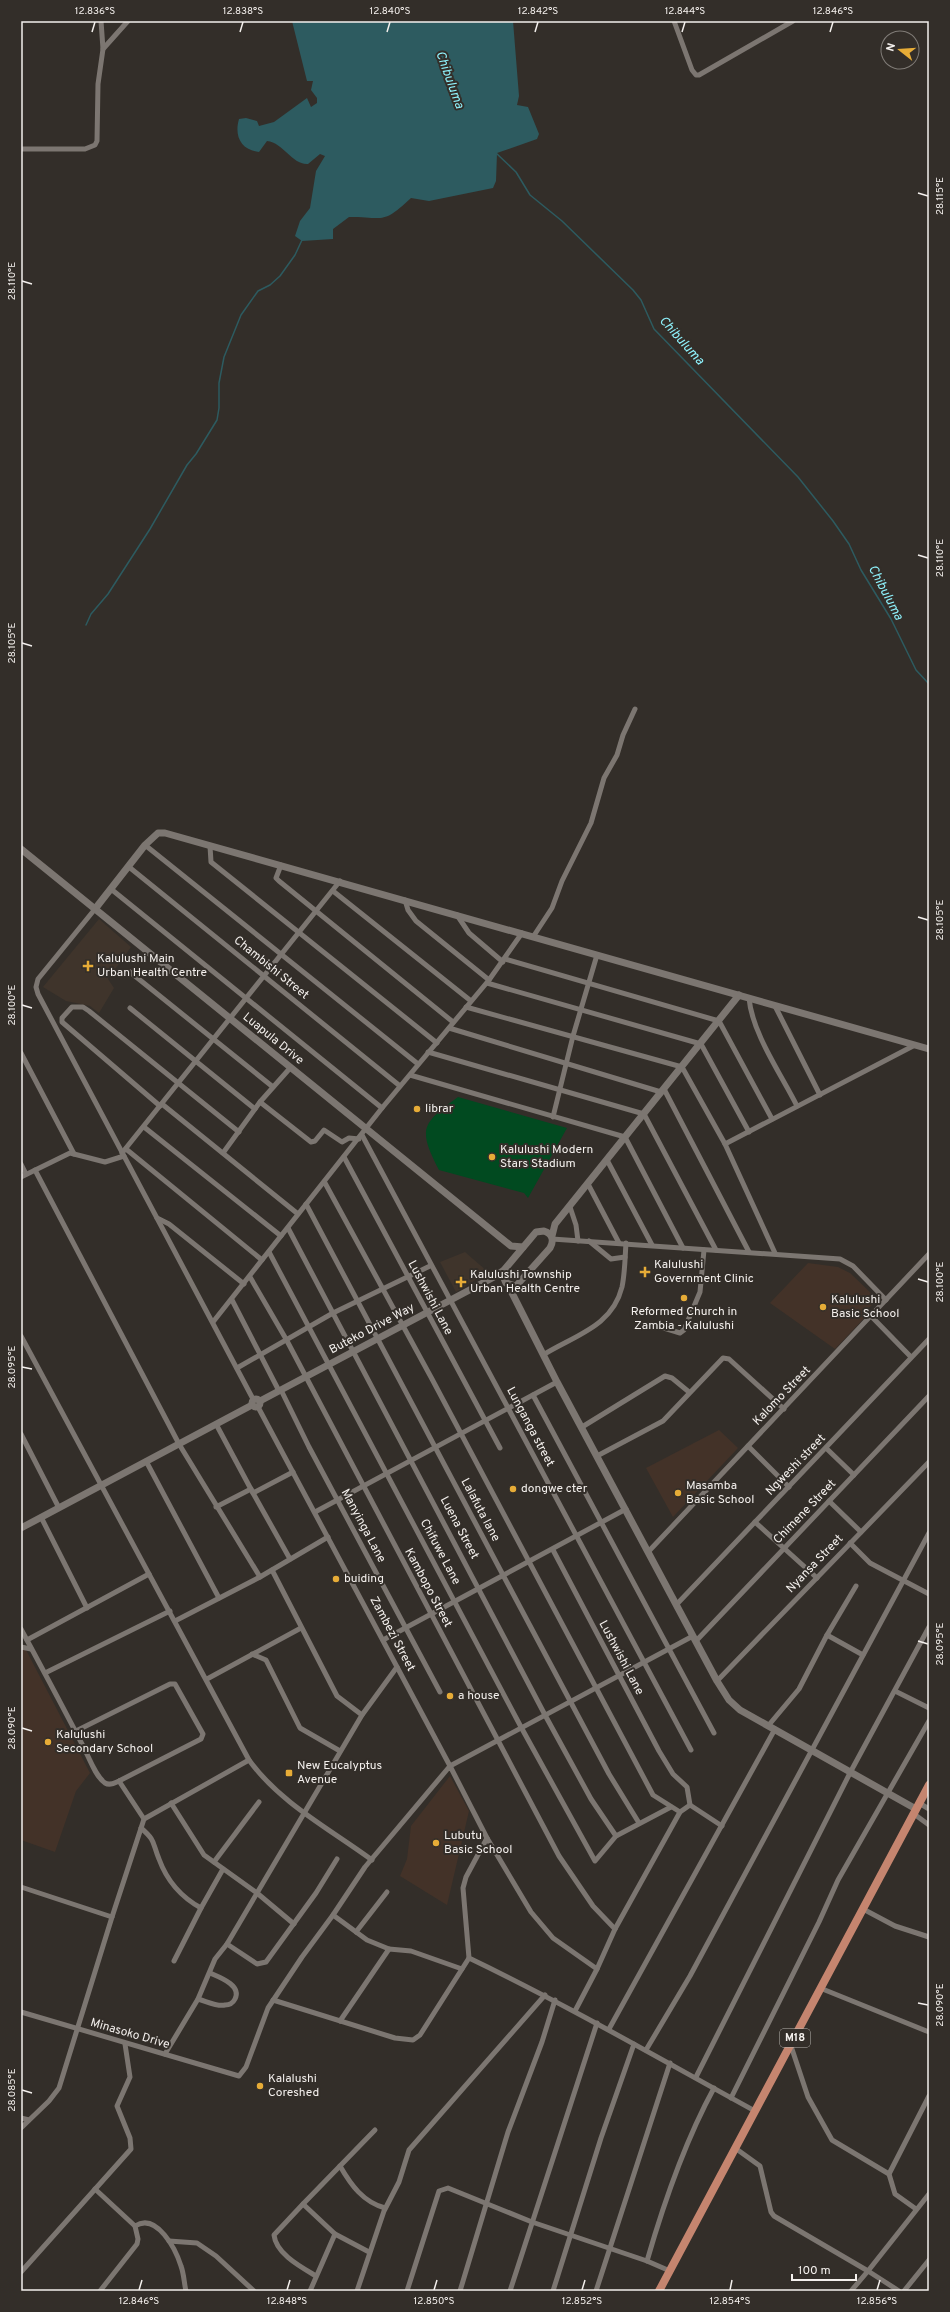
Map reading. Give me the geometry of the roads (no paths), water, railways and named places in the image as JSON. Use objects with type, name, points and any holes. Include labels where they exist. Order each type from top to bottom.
[{"type":"main road","name":"M18","points":[[659,2291],[929,1785]]},
{"type":"street","points":[[21,149],[85,148],[95,145],[97,141],[98,84],[103,49],[101,21]]},
{"type":"street","points":[[103,49],[128,21]]},
{"type":"street","points":[[674,21],[692,70],[696,75],[699,75],[793,21]]},
{"type":"street","points":[[533,936],[552,908],[562,881],[590,822],[604,778],[617,756],[623,735],[635,709]]},
{"type":"street","points":[[95,909],[146,845],[158,833],[165,833],[340,881],[929,1049]]},
{"type":"street","points":[[146,845],[418,1064]]},
{"type":"street","points":[[210,846],[211,862],[437,1043]]},
{"type":"street","name":"Luapula Drive","points":[[21,850],[367,1128],[511,1246]]},
{"type":"street","points":[[281,865],[277,880],[453,1022]]},
{"type":"street","name":"Chambishi Street","points":[[129,867],[400,1086]]},
{"type":"street","points":[[21,1164],[24,1176],[67,1154],[74,1154],[105,1162],[124,1153],[213,1038],[282,955],[340,881]]},
{"type":"street","points":[[111,888],[382,1108]]},
{"type":"street","points":[[333,891],[471,1001]]},
{"type":"street","points":[[405,900],[408,910],[416,921],[488,982],[701,1044],[749,1132]]},
{"type":"street","name":"Zambezi Street","points":[[95,909],[37,983],[38,994],[315,1512],[487,1838],[531,1912],[553,1938],[597,1969]]},
{"type":"street","points":[[456,914],[469,933],[504,961],[719,1021],[772,1119]]},
{"type":"street","points":[[213,1322],[232,1300],[306,1204],[325,1183],[382,1108],[488,982],[522,933]]},
{"type":"street","points":[[553,1117],[561,1090],[573,1036],[597,955]]},
{"type":"street","points":[[130,972],[272,1087]]},
{"type":"street","points":[[514,1299],[516,1286],[550,1248],[556,1224],[739,996]]},
{"type":"street","points":[[749,998],[750,1011],[755,1027],[797,1106]]},
{"type":"street","points":[[776,1006],[820,1095]]},
{"type":"street","points":[[61,1020],[72,1007],[86,1009],[239,1132]]},
{"type":"street","points":[[466,1007],[682,1067],[725,1144],[775,1253]]},
{"type":"street","points":[[130,1008],[255,1109]]},
{"type":"street","points":[[52,1020],[59,1018],[161,1105],[298,1214]]},
{"type":"street","points":[[449,1028],[663,1090],[749,1252]]},
{"type":"street","points":[[725,1144],[916,1045]]},
{"type":"street","points":[[428,1052],[644,1114],[716,1250]]},
{"type":"street","points":[[21,1053],[74,1154]]},
{"type":"street","points":[[222,1153],[260,1102],[290,1067]]},
{"type":"street","points":[[410,1075],[625,1137],[684,1248]]},
{"type":"street","points":[[260,1102],[312,1142],[315,1141],[324,1130],[342,1142],[349,1138],[360,1137]]},
{"type":"street","points":[[144,1127],[281,1236]]},
{"type":"street","name":"Lunganga street","points":[[360,1137],[430,1266],[451,1300],[692,1750]]},
{"type":"street","points":[[124,1153],[262,1260]]},
{"type":"street","name":"Lushwishi Lane","points":[[344,1157],[500,1448]]},
{"type":"street","points":[[607,1160],[652,1245]]},
{"type":"street","points":[[35,1170],[179,1444],[260,1577]]},
{"type":"street","points":[[325,1183],[653,1795],[680,1812]]},
{"type":"street","points":[[588,1184],[619,1243]]},
{"type":"street","name":"Lalafuta lane","points":[[306,1204],[436,1447],[502,1575],[572,1701],[609,1774],[639,1823]]},
{"type":"street","points":[[570,1207],[576,1225],[578,1241]]},
{"type":"street","points":[[157,1218],[169,1224],[244,1284]]},
{"type":"street","name":"Buteko Drive Way","points":[[21,1528],[494,1277],[504,1270],[536,1232],[556,1224]]},
{"type":"street","name":"Luena Street","points":[[288,1228],[545,1715],[591,1800],[616,1836]]},
{"type":"street","points":[[542,1230],[549,1232],[552,1238]]},
{"type":"street","points":[[552,1238],[704,1250],[775,1253],[840,1259],[853,1266],[886,1300]]},
{"type":"street","points":[[589,1241],[611,1259],[625,1257]]},
{"type":"street","points":[[543,1355],[593,1328],[605,1319],[612,1310],[620,1292],[626,1243]]},
{"type":"street","points":[[514,1258],[511,1246],[523,1247]]},
{"type":"street","points":[[651,1324],[680,1333],[684,1330],[700,1292],[704,1250]]},
{"type":"street","name":"Chifuwe Lane","points":[[269,1252],[521,1727],[595,1861],[616,1836]]},
{"type":"street","name":"Kalomo Street","points":[[649,1551],[929,1254]]},
{"type":"street","points":[[237,1368],[333,1313],[430,1266]]},
{"type":"street","points":[[504,1270],[505,1281],[557,1382],[649,1551],[717,1681],[730,1700],[740,1710],[917,1809],[929,1825]]},
{"type":"street","name":"Kambopo Street","points":[[250,1277],[286,1339],[559,1856],[593,1906],[615,1929]]},
{"type":"street","points":[[494,1277],[516,1286]]},
{"type":"street","name":"Manyinga Lane","points":[[232,1300],[440,1692]]},
{"type":"street","points":[[871,1316],[911,1358]]},
{"type":"street","points":[[21,1336],[207,1679],[249,1760],[270,1785],[305,1813],[372,1860]]},
{"type":"street","name":"Ngweshi street","points":[[677,1604],[929,1339]]},
{"type":"street","points":[[597,1456],[663,1421],[689,1392],[723,1358],[726,1357],[784,1409]]},
{"type":"street","points":[[582,1428],[665,1376],[672,1378],[689,1392]]},
{"type":"street","points":[[315,1512],[411,1460],[461,1435],[557,1382]]},
{"type":"street","points":[[533,1396],[714,1733]]},
{"type":"street","name":"Chimene Street","points":[[695,1638],[830,1501],[929,1396]]},
{"type":"street","points":[[216,1424],[290,1559]]},
{"type":"street","points":[[21,1435],[59,1508]]},
{"type":"street","points":[[21,1444],[30,1450]]},
{"type":"street","points":[[748,1446],[789,1487]]},
{"type":"street","points":[[826,1448],[854,1475]]},
{"type":"street","points":[[146,1461],[219,1598]]},
{"type":"street","name":"Nyansa Street","points":[[717,1681],[929,1462]]},
{"type":"street","points":[[216,1507],[293,1472]]},
{"type":"street","points":[[830,1501],[860,1532]]},
{"type":"street","points":[[383,1640],[502,1575],[553,1550],[626,1509]]},
{"type":"street","points":[[41,1517],[87,1608]]},
{"type":"street","points":[[755,1522],[783,1549],[817,1578]]},
{"type":"street","points":[[646,2050],[690,1976],[903,1581],[927,1541],[929,1533]]},
{"type":"street","points":[[175,1621],[260,1577],[328,1537]]},
{"type":"street","points":[[850,1542],[870,1563],[929,1594]]},
{"type":"street","name":"Lushwishi Lane","points":[[553,1550],[673,1774],[688,1790],[690,1805]]},
{"type":"street","points":[[272,1570],[337,1696],[345,1704],[362,1715]]},
{"type":"street","points":[[27,1640],[149,1574]]},
{"type":"street","points":[[768,1726],[799,1689],[856,1586]]},
{"type":"street","points":[[45,1673],[170,1611]]},
{"type":"street","points":[[696,2078],[851,1771],[929,1627]]},
{"type":"street","points":[[207,1679],[301,1628]]},
{"type":"street","points":[[21,1629],[45,1673],[76,1731],[103,1781],[109,1785],[202,1737],[203,1734],[175,1684],[170,1684],[76,1731]]},
{"type":"street","points":[[827,1636],[863,1655]]},
{"type":"street","points":[[487,1838],[466,1878],[463,1888],[469,1958],[420,2035],[413,2040],[395,2038],[273,2000],[302,1956],[372,1860],[450,1766],[668,1649],[695,1638]]},
{"type":"street","points":[[21,1647],[31,1648]]},
{"type":"street","points":[[252,1654],[266,1660],[300,1728],[340,1751]]},
{"type":"street","points":[[165,2054],[198,1999],[215,1959],[227,1944],[362,1715],[397,1667]]},
{"type":"street","points":[[895,1691],[929,1708]]},
{"type":"street","points":[[731,2098],[819,1922],[838,1880],[929,1722]]},
{"type":"street","points":[[609,2028],[775,1730]]},
{"type":"street","points":[[21,2128],[49,2101],[59,2088],[79,2029],[112,1917],[144,1819],[249,1760]]},
{"type":"street","points":[[119,1781],[144,1819]]},
{"type":"street","points":[[214,1862],[259,1802]]},
{"type":"street","points":[[171,1803],[201,1851],[223,1870],[257,1894],[294,1924]]},
{"type":"street","points":[[575,2011],[597,1969],[615,1929],[680,1812],[690,1805],[722,1826]]},
{"type":"street","points":[[616,1836],[671,1807]]},
{"type":"street","points":[[917,1809],[929,1809]]},
{"type":"street","points":[[141,1828],[155,1842],[159,1860],[175,1888],[186,1900],[201,1908]]},
{"type":"street","points":[[227,1944],[253,1963],[260,1965],[266,1962],[294,1924],[337,1859]]},
{"type":"street","points":[[174,1961],[201,1908],[223,1870]]},
{"type":"street","points":[[21,1887],[112,1917]]},
{"type":"street","points":[[356,1932],[387,1892]]},
{"type":"street","points":[[863,1909],[895,1926],[929,1937]]},
{"type":"street","points":[[333,1915],[367,1940],[389,1949],[411,1951],[462,1969]]},
{"type":"street","points":[[340,2021],[389,1949]]},
{"type":"street","points":[[469,1958],[544,1994],[609,2028],[634,2044],[755,2111]]},
{"type":"street","points":[[198,1999],[226,2006],[232,2004],[236,1997],[236,1992],[233,1986],[210,1973]]},
{"type":"street","points":[[820,1988],[929,2032]]},
{"type":"street","points":[[357,2291],[385,2208],[398,2182],[413,2144],[544,1994]]},
{"type":"street","name":"Minasoko Drive","points":[[21,2012],[125,2044],[165,2054],[232,2076],[239,2076],[243,2073],[257,2033],[273,2000]]},
{"type":"street","points":[[460,2291],[508,2132],[542,2042],[555,2000]]},
{"type":"street","points":[[510,2291],[597,2023]]},
{"type":"street","points":[[21,2272],[131,2149],[130,2138],[117,2106],[130,2077],[125,2044]]},
{"type":"street","points":[[553,2291],[601,2138],[634,2044]]},
{"type":"street","points":[[791,2046],[808,2097],[832,2140],[889,2174]]},
{"type":"street","points":[[596,2291],[670,2063]]},
{"type":"street","points":[[647,2261],[662,2213],[691,2132],[714,2088]]},
{"type":"street","points":[[916,2209],[895,2194],[889,2174],[929,2096]]},
{"type":"street","points":[[21,2118],[29,2120]]},
{"type":"street","points":[[316,2276],[290,2259],[275,2241],[276,2232],[375,2130]]},
{"type":"street","points":[[735,2148],[760,2166],[771,2212],[774,2216],[899,2291]]},
{"type":"street","points":[[340,2166],[347,2178],[364,2198],[385,2208]]},
{"type":"street","points":[[407,2291],[439,2191],[448,2188],[532,2222],[647,2261],[670,2271]]},
{"type":"street","points":[[95,2189],[134,2226],[138,2238],[137,2244],[100,2291]]},
{"type":"street","points":[[851,2291],[868,2272],[916,2209],[928,2196]]},
{"type":"street","points":[[303,2204],[335,2234],[369,2252]]},
{"type":"street","points":[[134,2226],[144,2223],[157,2227],[169,2240],[180,2264],[185,2291]]},
{"type":"street","points":[[310,2291],[335,2234]]},
{"type":"street","points":[[169,2240],[197,2243],[216,2256],[254,2291]]},
{"type":"street","points":[[904,2291],[929,2260]]},
{"type":"water","points":[[292,21],[513,21],[519,96],[517,105],[528,107],[539,134],[537,139],[497,153],[496,181],[493,188],[429,201],[411,198],[394,212],[383,218],[349,217],[333,229],[333,239],[302,241],[295,236],[300,221],[310,208],[316,171],[325,156],[320,154],[308,164],[302,163],[292,158],[278,146],[267,141],[259,152],[253,151],[243,145],[237,131],[239,119],[246,118],[257,121],[259,126],[274,122],[307,98],[311,107],[317,103],[317,98],[311,90],[313,81],[307,81]]},
{"type":"waterway","name":"Chibuluma","points":[[496,153],[516,172],[530,195],[562,221],[633,290],[641,300],[654,329],[798,477],[849,544],[861,570],[891,619],[916,670],[929,684]]},
{"type":"waterway","points":[[86,625],[91,614],[108,594],[150,529],[187,465],[196,454],[217,420],[219,408],[219,383],[224,357],[241,315],[258,291],[270,285],[280,276],[295,255],[302,240]]},
{"type":"place","name":"Kalulushi Main Urban Health Centre","points":[[88,966]]},
{"type":"place","name":"librar","points":[[417,1109]]},
{"type":"place","name":"Kalulushi Modern Stars Stadium","points":[[492,1157]]},
{"type":"place","name":"Kalulushi Government Clinic","points":[[645,1272]]},
{"type":"place","name":"Kalulushi Township Urban Health Centre","points":[[461,1282]]},
{"type":"place","name":"Reformed Church in Zambia - Kalulushi","points":[[684,1298]]},
{"type":"place","name":"Kalulushi Basic School","points":[[823,1307]]},
{"type":"place","name":"dongwe cter","points":[[513,1489]]},
{"type":"place","name":"Masamba Basic School","points":[[678,1493]]},
{"type":"place","name":"buiding","points":[[336,1579]]},
{"type":"place","name":"a house","points":[[450,1696]]},
{"type":"place","name":"Kalulushi Secondary School","points":[[48,1742]]},
{"type":"place","name":"New Eucalyptus Avenue","points":[[289,1773]]},
{"type":"place","name":"Lubutu Basic School","points":[[436,1843]]},
{"type":"place","name":"Kalalushi Coreshed","points":[[260,2086]]}]
